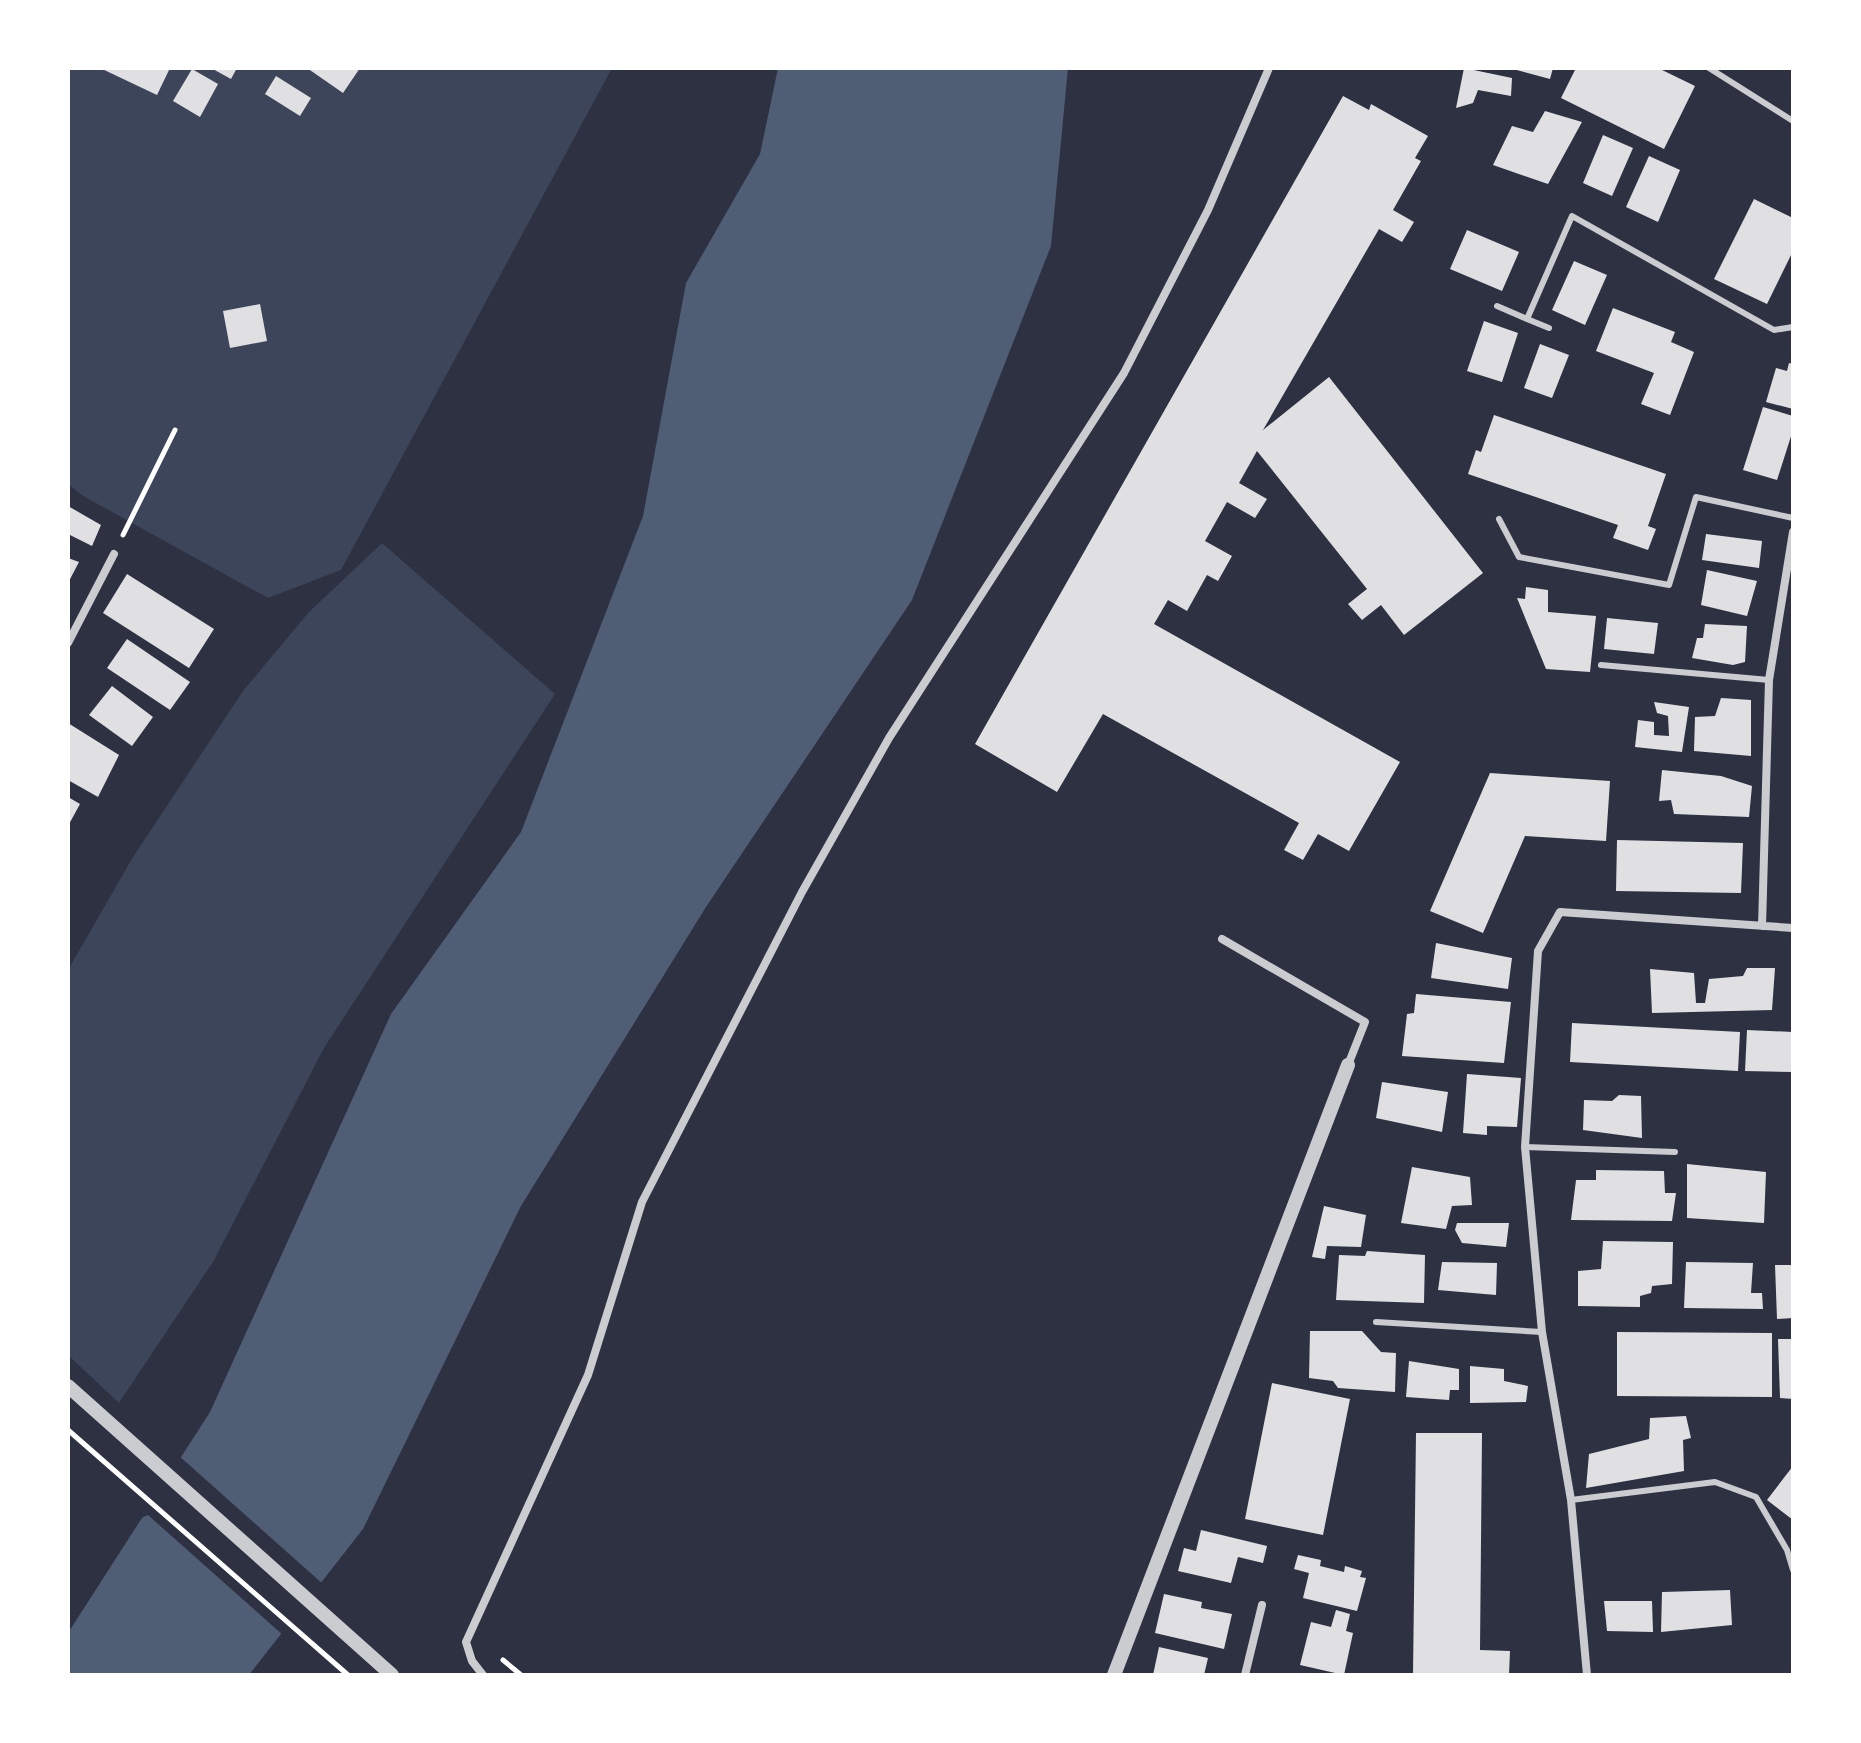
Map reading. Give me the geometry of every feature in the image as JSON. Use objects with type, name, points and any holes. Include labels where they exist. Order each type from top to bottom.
[{"type":"street","points":[[483,1675],[472,1661],[466,1642],[588,1375],[642,1202],[802,892],[889,738],[1124,373],[1208,210],[1269,68]]},
{"type":"street","points":[[1762,926],[1769,680],[1793,532]]},
{"type":"street","points":[[68,643],[114,554]]},
{"type":"street","points":[[1587,1675],[1571,1500],[1542,1332],[1525,1147],[1538,951],[1560,912],[1793,928]]},
{"type":"street","points":[[1114,1675],[1365,1022],[1222,939]]},
{"type":"street","points":[[68,1386],[392,1675]]},
{"type":"street","points":[[1245,1675],[1262,1605]]},
{"type":"lane","points":[[1709,68],[1793,121]]},
{"type":"lane","points":[[1527,319],[1572,216],[1774,330],[1793,327]]},
{"type":"lane","points":[[1497,306],[1549,328]]},
{"type":"lane","points":[[1499,519],[1519,557],[1669,585],[1696,497],[1793,518]]},
{"type":"lane","points":[[1601,665],[1769,680]]},
{"type":"lane","points":[[1525,1147],[1675,1152]]},
{"type":"lane","points":[[1376,1322],[1542,1332]]},
{"type":"lane","points":[[1571,1500],[1715,1482],[1756,1497],[1787,1550],[1793,1570]]},
{"type":"path","points":[[114,554],[175,430]]},
{"type":"path","points":[[68,1430],[348,1675]]},
{"type":"shaded area","points":[[68,68],[612,68],[341,570],[268,598],[83,496],[68,484]]},
{"type":"shaded area","points":[[778,68],[1068,68],[1051,246],[912,600],[706,907],[521,1206],[363,1529],[249,1675],[68,1675],[68,1633],[210,1412],[391,1014],[521,832],[643,516],[686,283],[760,154]]},
{"type":"shaded area","points":[[382,543],[555,694],[324,1048],[213,1262],[119,1403],[68,1355],[68,970],[133,857],[243,691],[309,612]]},
{"type":"pier","points":[[178,1455],[324,1585],[284,1636],[148,1515],[136,1520]]},
{"type":"building","points":[[100,68],[170,68],[157,95]]},
{"type":"building","points":[[211,68],[237,68],[231,79]]},
{"type":"building","points":[[307,68],[360,68],[343,93]]},
{"type":"building","points":[[1464,68],[1512,78],[1511,96],[1478,90],[1473,103],[1456,108]]},
{"type":"building","points":[[1509,68],[1553,68],[1550,79]]},
{"type":"building","points":[[1576,68],[1658,68],[1695,86],[1664,149],[1561,98]]},
{"type":"building","points":[[192,69],[218,84],[200,117],[173,101]]},
{"type":"building","points":[[276,76],[311,98],[300,116],[265,94]]},
{"type":"building","points":[[1343,96],[1369,110],[1371,104],[1428,136],[1415,158],[1421,161],[1393,210],[1414,222],[1402,242],[1379,229],[1263,430],[1329,377],[1483,573],[1404,635],[1381,605],[1362,620],[1348,604],[1367,589],[1257,451],[1239,483],[1267,499],[1255,518],[1227,502],[1205,541],[1232,556],[1218,581],[1207,575],[1187,611],[1168,600],[1154,624],[1400,762],[1349,851],[1318,834],[1303,860],[1284,850],[1299,823],[1103,714],[1057,792],[975,744]]},
{"type":"building","points":[[1545,111],[1582,122],[1548,184],[1493,165],[1512,126],[1533,132]]},
{"type":"building","points":[[1603,135],[1633,148],[1612,196],[1583,183]]},
{"type":"building","points":[[1649,156],[1680,170],[1658,222],[1626,207]]},
{"type":"building","points":[[1754,199],[1793,218],[1793,251],[1767,304],[1714,279]]},
{"type":"building","points":[[1467,230],[1519,252],[1502,291],[1450,269]]},
{"type":"building","points":[[1574,261],[1607,275],[1585,325],[1552,310]]},
{"type":"building","points":[[260,304],[267,341],[230,348],[223,311]]},
{"type":"building","points":[[1613,308],[1675,332],[1671,342],[1694,352],[1670,415],[1641,404],[1654,373],[1596,351]]},
{"type":"building","points":[[1484,321],[1518,333],[1502,382],[1467,371]]},
{"type":"building","points":[[1540,344],[1569,355],[1552,398],[1524,388]]},
{"type":"building","points":[[1789,363],[1793,364],[1793,409],[1766,402],[1776,368],[1787,371]]},
{"type":"building","points":[[1763,407],[1793,416],[1793,430],[1777,480],[1743,470]]},
{"type":"building","points":[[1494,415],[1666,474],[1648,526],[1656,529],[1648,550],[1613,538],[1618,525],[1468,474],[1476,450],[1481,452]]},
{"type":"building","points":[[68,506],[101,525],[92,546],[68,534]]},
{"type":"building","points":[[1706,534],[1762,541],[1759,568],[1702,560]]},
{"type":"building","points":[[68,558],[79,562],[68,583]]},
{"type":"building","points":[[1707,570],[1757,581],[1747,616],[1701,605]]},
{"type":"building","points":[[127,574],[214,629],[189,668],[103,613]]},
{"type":"building","points":[[1526,587],[1548,590],[1548,612],[1596,616],[1590,672],[1546,669],[1517,598],[1525,599]]},
{"type":"building","points":[[1607,618],[1658,623],[1654,654],[1604,649]]},
{"type":"building","points":[[1705,624],[1747,626],[1745,662],[1733,665],[1692,658],[1697,638],[1703,638]]},
{"type":"building","points":[[127,639],[190,682],[170,710],[107,668]]},
{"type":"building","points":[[112,686],[153,717],[132,746],[89,715]]},
{"type":"building","points":[[1721,698],[1751,700],[1751,756],[1694,751],[1695,717],[1715,716]]},
{"type":"building","points":[[1654,702],[1689,707],[1682,752],[1635,747],[1638,720],[1654,722],[1654,735],[1669,736],[1668,716],[1657,713]]},
{"type":"building","points":[[68,723],[119,755],[98,797],[68,780]]},
{"type":"building","points":[[1662,770],[1721,776],[1752,786],[1749,817],[1674,814],[1671,800],[1659,801]]},
{"type":"building","points":[[1490,773],[1610,781],[1606,841],[1525,836],[1483,933],[1430,911]]},
{"type":"building","points":[[68,797],[80,804],[68,826]]},
{"type":"building","points":[[1617,840],[1743,843],[1741,893],[1616,891]]},
{"type":"building","points":[[1436,943],[1512,958],[1508,989],[1431,978]]},
{"type":"building","points":[[1747,968],[1775,968],[1772,1010],[1652,1013],[1650,969],[1694,973],[1696,1003],[1705,1003],[1709,979],[1743,976]]},
{"type":"building","points":[[1416,994],[1511,1002],[1504,1063],[1402,1056],[1407,1014],[1414,1013]]},
{"type":"building","points":[[1572,1023],[1740,1032],[1738,1071],[1570,1062]]},
{"type":"building","points":[[1747,1030],[1793,1032],[1793,1072],[1745,1071]]},
{"type":"building","points":[[1467,1074],[1521,1078],[1517,1127],[1487,1126],[1487,1135],[1463,1133]]},
{"type":"building","points":[[1382,1082],[1448,1092],[1442,1132],[1376,1118]]},
{"type":"building","points":[[1619,1095],[1641,1096],[1642,1138],[1583,1130],[1584,1100],[1612,1101]]},
{"type":"building","points":[[1687,1164],[1766,1172],[1764,1223],[1687,1218]]},
{"type":"building","points":[[1412,1167],[1470,1177],[1472,1205],[1452,1206],[1446,1229],[1401,1223]]},
{"type":"building","points":[[1596,1170],[1664,1171],[1665,1193],[1676,1193],[1672,1221],[1571,1220],[1576,1180],[1596,1180]]},
{"type":"building","points":[[1324,1206],[1366,1215],[1361,1247],[1327,1246],[1325,1259],[1312,1257]]},
{"type":"building","points":[[1457,1223],[1509,1223],[1506,1247],[1462,1243],[1455,1230]]},
{"type":"building","points":[[1603,1241],[1673,1242],[1672,1284],[1652,1286],[1651,1293],[1640,1296],[1640,1307],[1578,1306],[1578,1271],[1601,1269]]},
{"type":"building","points":[[1367,1251],[1425,1255],[1424,1303],[1336,1300],[1339,1255],[1365,1256]]},
{"type":"building","points":[[1442,1262],[1497,1263],[1496,1295],[1438,1290]]},
{"type":"building","points":[[1686,1262],[1753,1263],[1751,1293],[1762,1293],[1763,1309],[1684,1308]]},
{"type":"building","points":[[1775,1265],[1793,1265],[1793,1318],[1777,1319]]},
{"type":"building","points":[[1310,1331],[1362,1331],[1381,1352],[1396,1353],[1395,1392],[1338,1388],[1333,1381],[1309,1378]]},
{"type":"building","points":[[1617,1332],[1772,1333],[1772,1397],[1617,1396]]},
{"type":"building","points":[[1778,1339],[1793,1339],[1793,1399],[1780,1398]]},
{"type":"building","points":[[1409,1361],[1459,1369],[1459,1390],[1450,1390],[1449,1400],[1406,1397]]},
{"type":"building","points":[[1470,1366],[1504,1369],[1504,1381],[1528,1386],[1526,1402],[1470,1403]]},
{"type":"building","points":[[1272,1383],[1350,1399],[1323,1535],[1245,1519]]},
{"type":"building","points":[[1686,1416],[1691,1438],[1683,1440],[1684,1471],[1586,1488],[1589,1454],[1649,1439],[1650,1418]]},
{"type":"building","points":[[1416,1433],[1482,1433],[1480,1650],[1510,1651],[1509,1675],[1413,1675]]},
{"type":"building","points":[[1793,1466],[1793,1520],[1767,1500]]},
{"type":"building","points":[[1201,1530],[1267,1546],[1263,1563],[1238,1557],[1231,1583],[1178,1571],[1184,1548],[1196,1551]]},
{"type":"building","points":[[1298,1555],[1321,1560],[1320,1566],[1344,1572],[1345,1566],[1362,1571],[1360,1577],[1366,1578],[1357,1611],[1303,1598],[1309,1573],[1294,1569]]},
{"type":"building","points":[[1730,1590],[1732,1625],[1661,1632],[1662,1592]]},
{"type":"building","points":[[1164,1594],[1202,1602],[1201,1608],[1232,1614],[1224,1649],[1155,1633]]},
{"type":"building","points":[[1604,1601],[1652,1601],[1653,1632],[1607,1631]]},
{"type":"building","points":[[1336,1610],[1350,1614],[1346,1631],[1353,1633],[1344,1675],[1300,1665],[1311,1622],[1331,1627]]},
{"type":"building","points":[[1159,1647],[1208,1658],[1204,1675],[1153,1675]]}]
